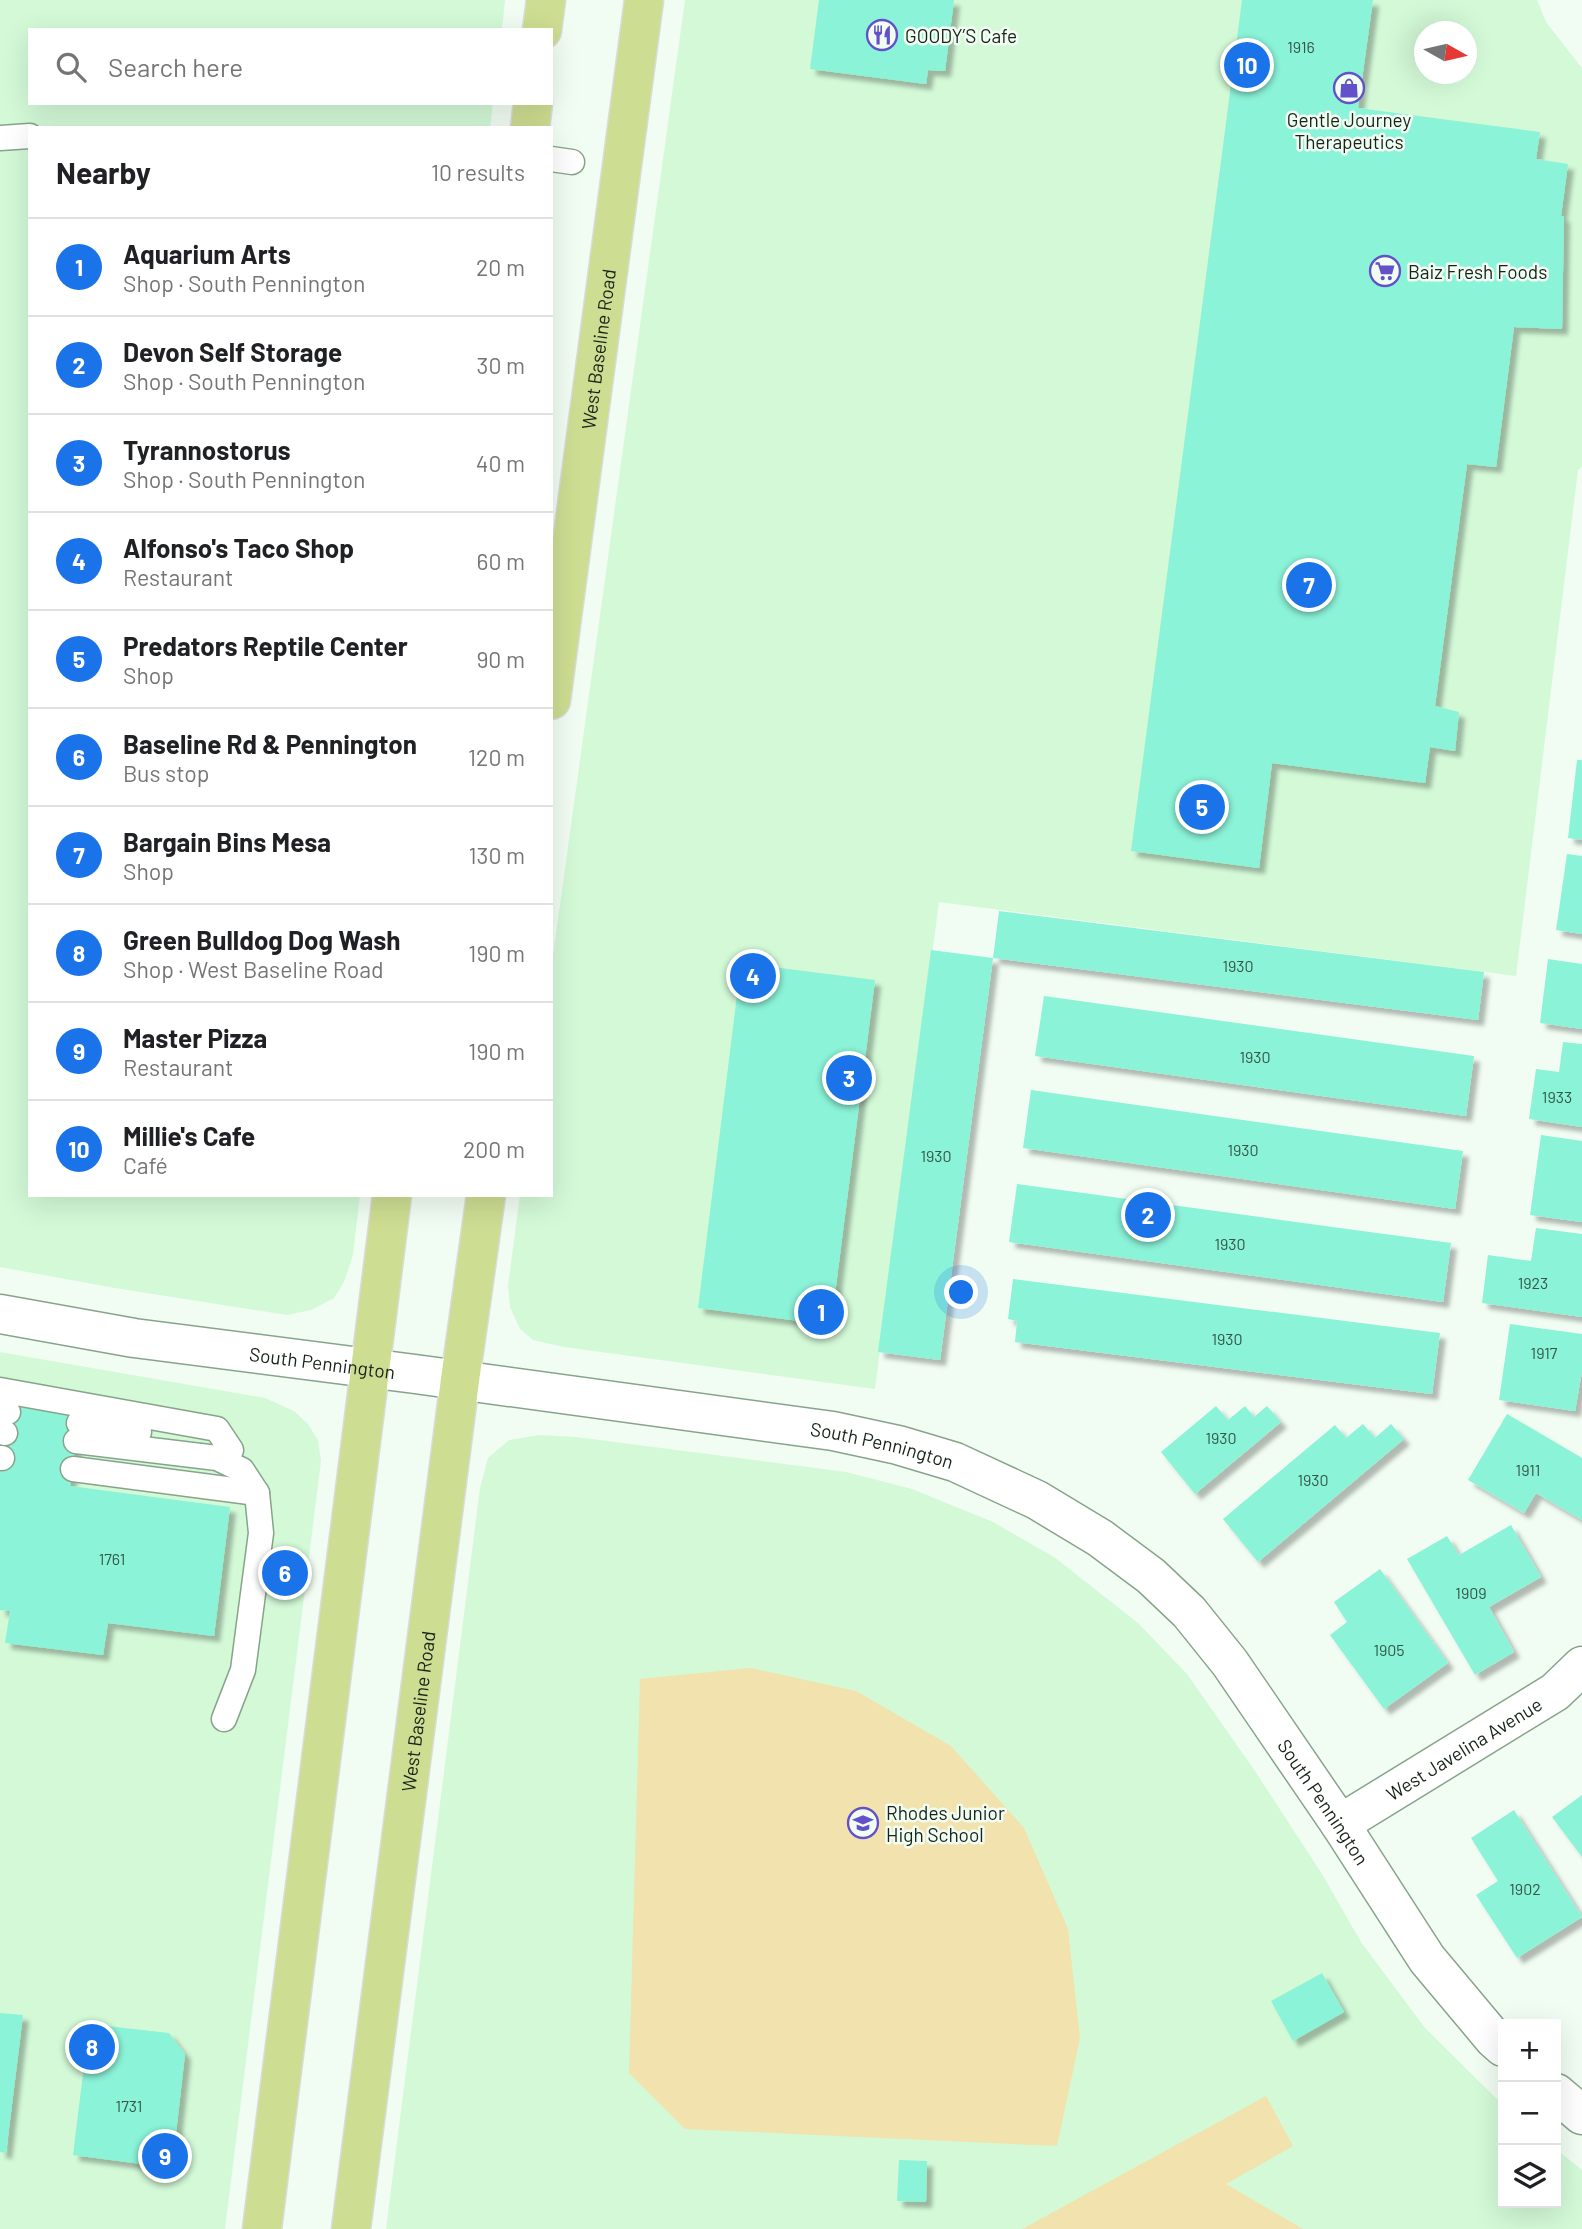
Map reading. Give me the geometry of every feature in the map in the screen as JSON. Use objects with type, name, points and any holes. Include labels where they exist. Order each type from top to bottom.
[{"type":"main road","points":[[542,28],[546,0]]},
{"type":"main road","name":"West Baseline Road","points":[[553,686],[644,0]]},
{"type":"main road","points":[[530,126],[533,105]]},
{"type":"main road","points":[[262,2229],[392,1197]]},
{"type":"main road","name":"West Baseline Road","points":[[351,2229],[486,1197]]},
{"type":"street","name":"South Pennington","points":[[0,1314],[134,1338],[833,1431],[898,1445],[955,1462],[1037,1500],[1111,1546],[1151,1576],[1189,1612],[1230,1663],[1427,1959],[1498,2043]]},
{"type":"street","name":"West Javelina Avenue","points":[[1340,1825],[1555,1692],[1582,1666]]},
{"type":"street","points":[[1561,2097],[1582,2115]]},
{"type":"lane","points":[[0,138],[28,136]]},
{"type":"lane","points":[[3,1415],[216,1429],[257,1493],[261,1533],[243,1670],[224,1719]]},
{"type":"lane","points":[[78,1432],[236,1460]]},
{"type":"lane","points":[[73,1469],[257,1493]]},
{"type":"shaded area","points":[[0,0],[505,0],[502,28],[28,28],[28,105],[493,105],[490,126],[28,126],[28,1197],[360,1197],[353,1255],[344,1282],[334,1298],[311,1310],[287,1315],[0,1267]]},
{"type":"shaded area","points":[[685,0],[1537,0],[1546,22],[1582,68],[1582,467],[1578,470],[1516,976],[939,902],[875,1389],[564,1347],[533,1340],[520,1329],[510,1307],[508,1286],[520,1197],[553,1197],[553,956]]},
{"type":"shaded area","points":[[0,1352],[265,1398],[294,1411],[308,1424],[318,1440],[321,1461],[225,2229],[0,2229]]},
{"type":"shaded area","name":"Rhodes Junior High School","points":[[540,1435],[576,1437],[846,1472],[912,1489],[993,1522],[1054,1557],[1138,1623],[1187,1674],[1322,1874],[1361,1942],[1425,2028],[1498,2100],[1498,2208],[1561,2208],[1561,2153],[1582,2170],[1582,2229],[386,2229],[480,1488],[488,1458],[509,1440]]},
{"type":"shaded area","points":[[750,1668],[856,1691],[951,1746],[1024,1828],[1068,1929],[1080,2038],[1057,2146],[685,2129],[629,2073],[640,1679]]},
{"type":"shaded area","points":[[1266,2096],[1293,2146],[1226,2184],[1303,2229],[1022,2229]]},
{"type":"building","name":"GOODY’S Cafe","points":[[819,0],[954,0],[945,71],[928,70],[926,84],[810,69]]},
{"type":"building","points":[[1242,0],[1373,0],[1358,108],[1540,132],[1536,159],[1568,164],[1561,216],[1564,216],[1562,329],[1514,327],[1496,467],[1467,464],[1435,706],[1459,712],[1455,751],[1430,747],[1425,783],[1272,763],[1259,868],[1131,851]]},
{"type":"building","points":[[1577,760],[1582,760],[1582,840],[1568,838]]},
{"type":"building","points":[[1567,854],[1582,856],[1582,934],[1556,930]]},
{"type":"building","points":[[999,911],[1484,972],[1478,1020],[993,958]]},
{"type":"building","points":[[931,950],[993,958],[940,1360],[878,1352]]},
{"type":"building","points":[[1548,959],[1582,964],[1582,1029],[1540,1023]]},
{"type":"building","points":[[741,963],[875,980],[831,1325],[698,1308]]},
{"type":"building","points":[[1044,996],[1474,1056],[1466,1116],[1035,1056]]},
{"type":"building","points":[[1563,1042],[1582,1044],[1582,1127],[1529,1119],[1536,1069],[1559,1072]]},
{"type":"building","points":[[1031,1090],[1463,1151],[1455,1209],[1023,1148]]},
{"type":"building","points":[[1541,1135],[1582,1141],[1582,1222],[1530,1215]]},
{"type":"building","points":[[1017,1184],[1451,1243],[1443,1302],[1009,1242]]},
{"type":"building","points":[[1536,1228],[1582,1234],[1582,1317],[1482,1303],[1488,1255],[1531,1261]]},
{"type":"building","points":[[1013,1279],[1440,1333],[1432,1394],[1015,1342],[1017,1321],[1008,1319]]},
{"type":"building","points":[[1510,1324],[1582,1334],[1582,1371],[1575,1411],[1499,1400]]},
{"type":"building","points":[[10,1400],[81,1408],[70,1486],[230,1507],[214,1636],[108,1623],[103,1655],[5,1643],[10,1611],[0,1610],[0,1473]]},
{"type":"building","points":[[1216,1406],[1228,1420],[1245,1406],[1254,1417],[1267,1406],[1281,1422],[1195,1494],[1161,1452]]},
{"type":"building","points":[[1507,1414],[1582,1458],[1582,1520],[1536,1493],[1524,1513],[1468,1480]]},
{"type":"building","points":[[1363,1424],[1375,1438],[1391,1424],[1404,1439],[1258,1562],[1223,1519],[1335,1425],[1346,1438]]},
{"type":"building","points":[[1511,1525],[1541,1577],[1489,1607],[1514,1652],[1475,1675],[1407,1559],[1447,1536],[1459,1555]]},
{"type":"building","points":[[1380,1569],[1448,1663],[1384,1709],[1330,1635],[1347,1622],[1334,1602]]},
{"type":"building","points":[[1582,1795],[1582,1857],[1552,1817]]},
{"type":"building","points":[[1514,1810],[1582,1917],[1517,1958],[1476,1895],[1498,1881],[1471,1838]]},
{"type":"building","points":[[1322,1973],[1344,2012],[1293,2041],[1271,2001]]},
{"type":"building","points":[[0,2013],[23,2015],[6,2153],[0,2152]]},
{"type":"building","points":[[107,2026],[169,2033],[185,2054],[172,2168],[73,2155],[87,2041]]},
{"type":"building","points":[[899,2160],[927,2161],[926,2202],[897,2201]]},
{"type":"place","name":"GOODY’S Cafe","points":[[882,35]]},
{"type":"place","name":"Millie's Cafe","points":[[1247,65]]},
{"type":"place","name":"Gentle Journey Therapeutics","points":[[1349,88]]},
{"type":"place","name":"Baiz Fresh Foods","points":[[1385,271]]},
{"type":"place","name":"Bargain Bins Mesa","points":[[1309,585]]},
{"type":"place","name":"Predators Reptile Center","points":[[1202,807]]},
{"type":"place","name":"Alfonso's Taco Shop","points":[[753,976]]},
{"type":"place","name":"Tyrannostorus","points":[[849,1078]]},
{"type":"place","name":"Devon Self Storage","points":[[1148,1215]]},
{"type":"place","name":"Aquarium Arts","points":[[821,1312]]},
{"type":"place","name":"Baseline Rd & Pennington","points":[[285,1573]]},
{"type":"place","name":"Rhodes Junior High School","points":[[863,1823]]},
{"type":"place","name":"Green Bulldog Dog Wash","points":[[92,2047]]},
{"type":"place","name":"Master Pizza","points":[[165,2156]]}]
